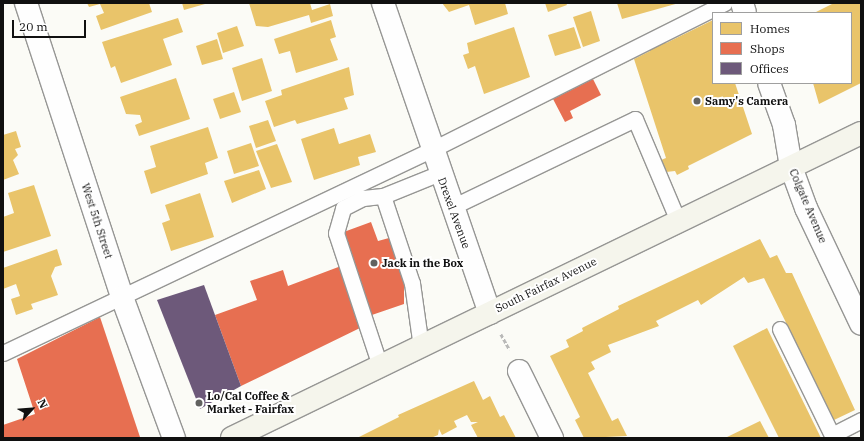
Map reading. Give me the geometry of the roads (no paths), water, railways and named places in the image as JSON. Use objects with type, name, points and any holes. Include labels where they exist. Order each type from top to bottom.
[{"type":"main road","name":"South Fairfax Avenue","points":[[232,438],[861,133]]},
{"type":"street","name":"West 5th Street","points":[[26,3],[122,297],[174,438]]},
{"type":"street","name":"Drexel Avenue","points":[[382,3],[431,150],[490,313]]},
{"type":"street","name":"Colgate Avenue","points":[[769,84],[784,125],[791,167],[861,324]]},
{"type":"street","points":[[519,371],[552,438]]},
{"type":"lane","points":[[3,353],[122,297],[360,191],[431,150],[724,3]]},
{"type":"lane","points":[[452,207],[635,119],[678,221]]},
{"type":"lane","points":[[360,191],[383,196],[440,173]]},
{"type":"lane","points":[[360,191],[343,208],[336,233],[380,366]]},
{"type":"lane","points":[[383,196],[412,283],[421,347]]},
{"type":"lane","points":[[780,329],[833,436],[861,420]]},
{"type":"place","name":"Samy's Camera","points":[[697,101]]},
{"type":"place","name":"Jack in the Box","points":[[374,263]]},
{"type":"place","name":"Lo/Cal Coffee & Market - Fairfax","points":[[199,403]]}]
